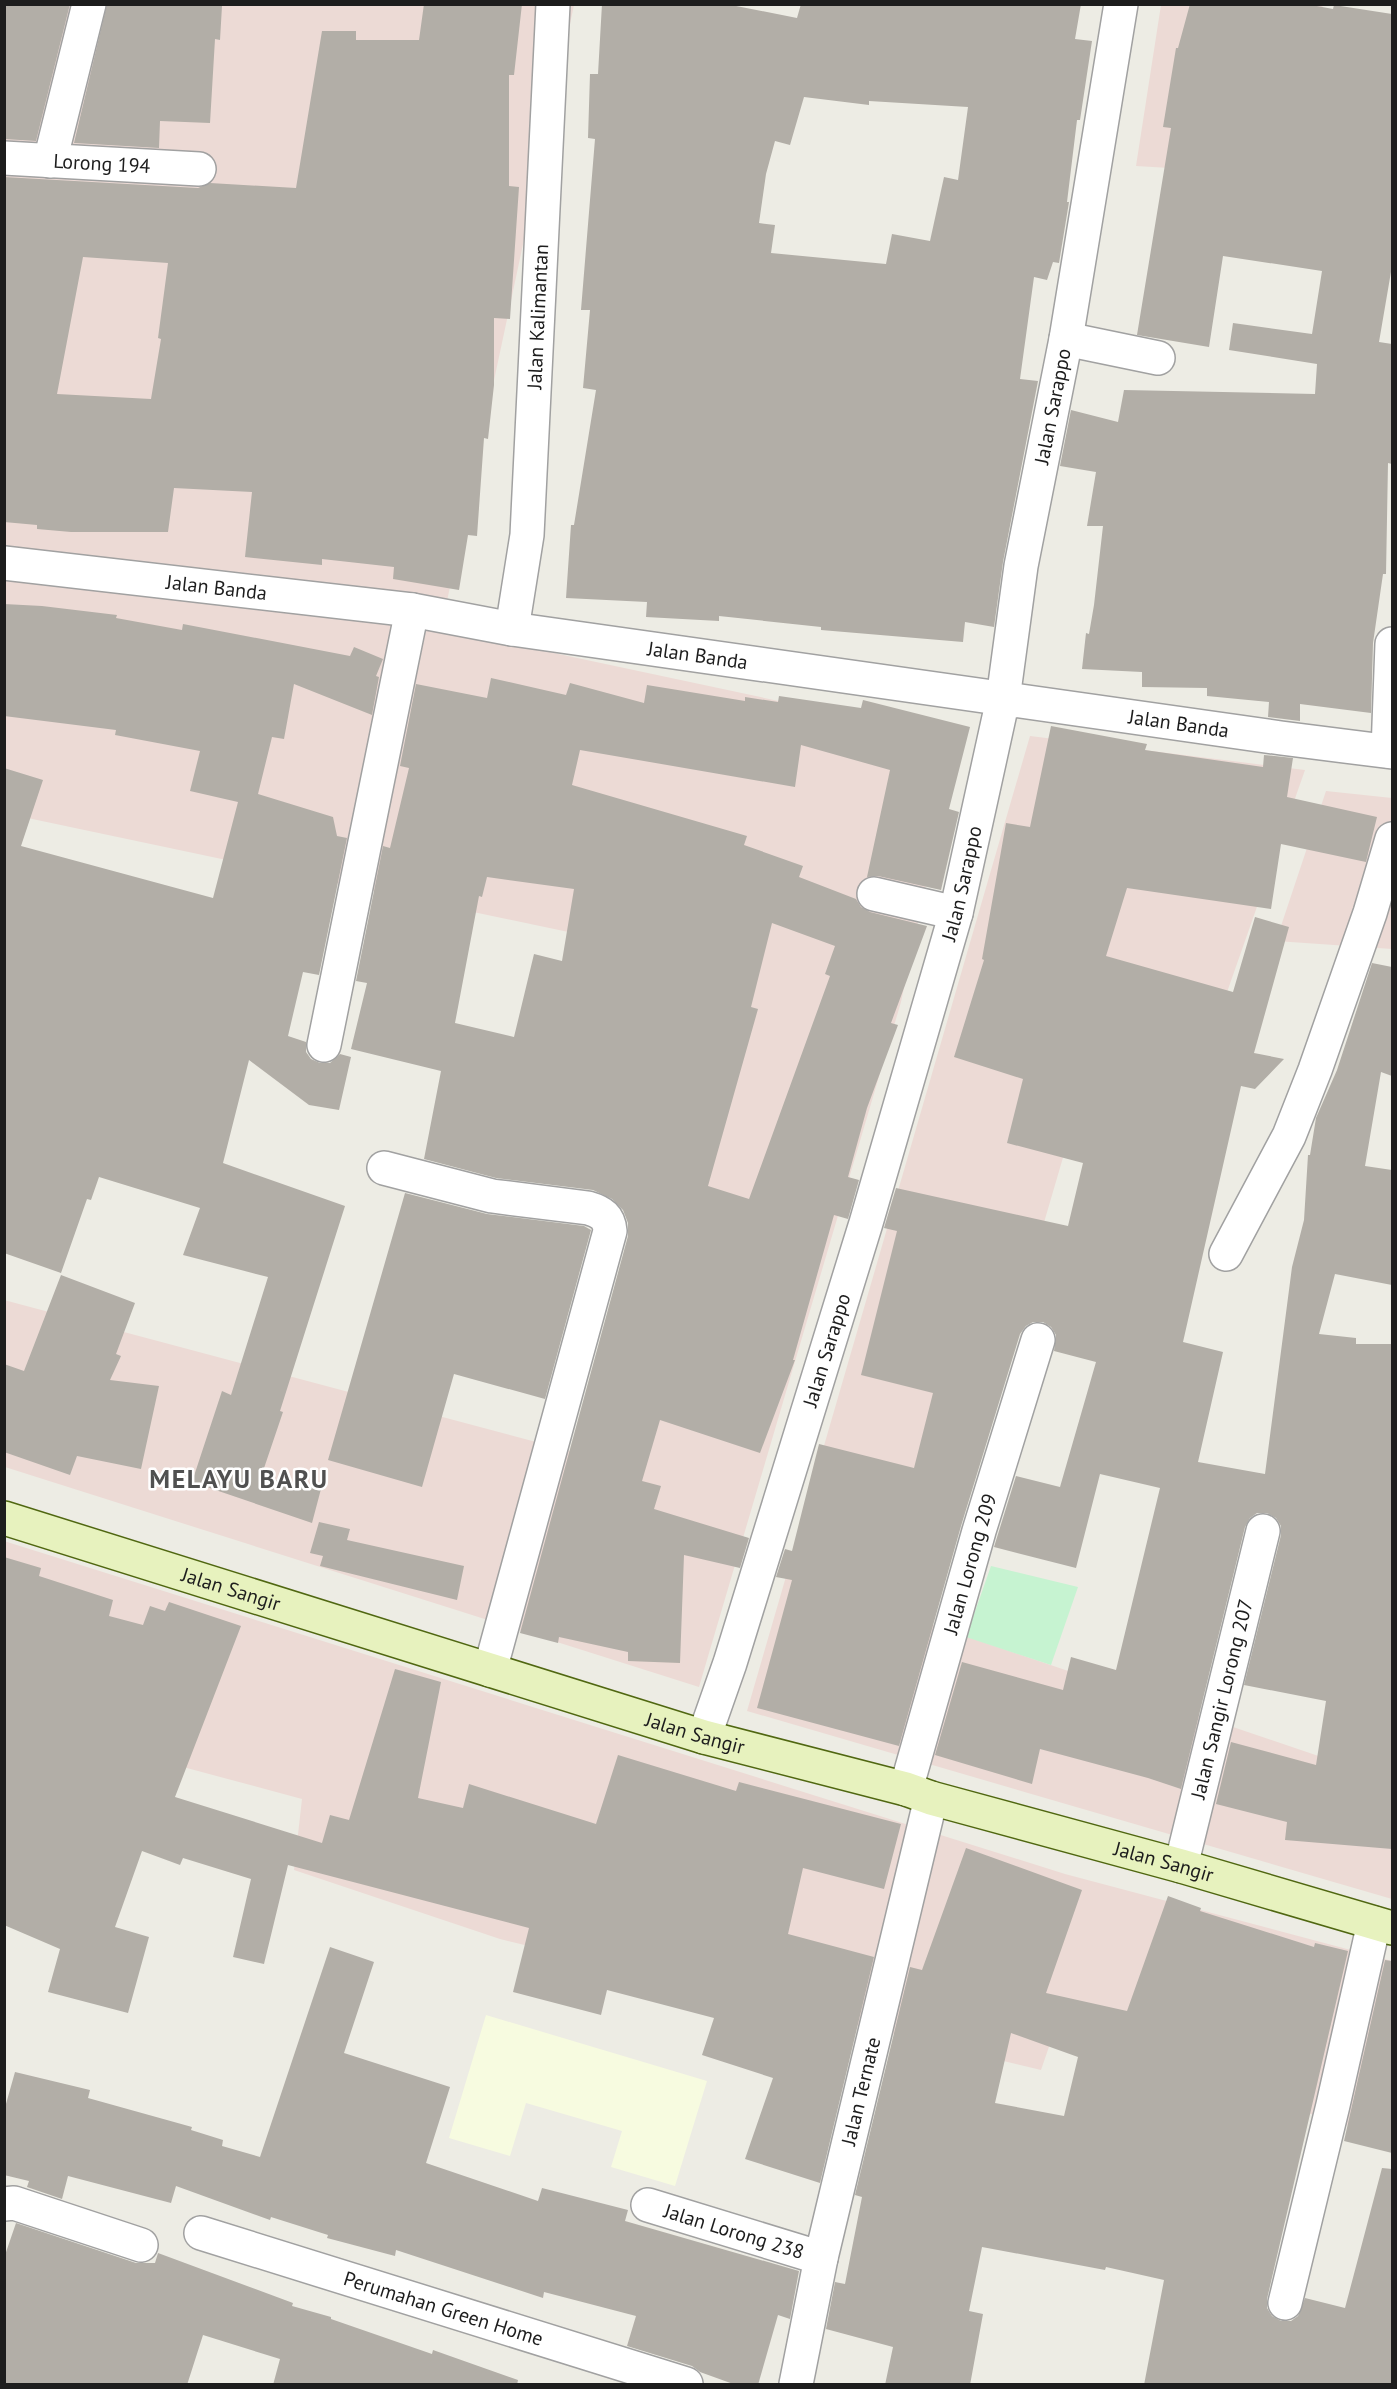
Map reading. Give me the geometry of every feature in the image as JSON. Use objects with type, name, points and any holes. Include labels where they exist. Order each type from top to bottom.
[{"type":"street","points":[[50,161],[89,4]]},
{"type":"street","name":"Jalan Kalimantan","points":[[512,629],[527,536],[554,4]]},
{"type":"street","name":"Jalan Sarappo","points":[[704,1737],[730,1663],[866,1223],[956,913],[1003,699],[1021,566],[1066,339],[1120,4]]},
{"type":"street","name":"Lorong 194","points":[[4,158],[199,170]]},
{"type":"street","points":[[1066,339],[1158,358]]},
{"type":"street","name":"Jalan Banda","points":[[4,563],[412,610],[512,629],[1390,751]]},
{"type":"street","points":[[324,1045],[412,610]]},
{"type":"street","points":[[1390,751],[1392,644]]},
{"type":"street","points":[[1226,1254],[1289,1136],[1315,1070],[1370,913],[1392,839]]},
{"type":"street","points":[[874,894],[956,913]]},
{"type":"street","points":[[384,1168],[492,1196],[588,1209],[601,1213],[609,1223],[610,1231],[490,1670]]},
{"type":"street","name":"Jalan Lorong 209","points":[[918,1793],[979,1531],[1038,1340]]},
{"type":"street","name":"Jalan Sangir","points":[[4,1518],[704,1737],[918,1793],[1180,1866],[1383,1926]]},
{"type":"street","name":"Jalan Sangir Lorong 207","points":[[1180,1866],[1263,1531]]},
{"type":"street","name":"Jalan Ternate","points":[[796,2385],[918,1793]]},
{"type":"street","points":[[1285,2303],[1334,2105],[1383,1926]]},
{"type":"street","points":[[4,2204],[14,2203],[141,2245]]},
{"type":"street","name":"Jalan Lorong 238","points":[[648,2205],[821,2258]]},
{"type":"street","name":"Perumahan Green Home","points":[[201,2233],[686,2385]]},
{"type":"shaded area","points":[[5,5],[574,5],[441,629],[957,739],[901,1002],[699,1687],[5,1467],[4,1300],[637,1469],[739,968],[4,813]]},
{"type":"shaded area","points":[[1161,5],[1323,5],[1270,174],[1136,166]]},
{"type":"shaded area","points":[[1030,736],[1305,770],[1173,1146],[1074,1120],[1014,1325],[921,1621],[1392,1781],[1392,1899],[747,1711]]},
{"type":"shaded area","points":[[1326,791],[1392,798],[1392,949],[1276,941]]},
{"type":"shaded area","points":[[4,1541],[1065,1874],[1392,1961],[1392,2139],[1053,2035],[1041,2070],[500,1939],[294,1870],[302,1799],[5,1719]]},
{"type":"shaded area","points":[[486,2015],[707,2081],[675,2186],[611,2167],[622,2131],[526,2103],[510,2156],[449,2138]]},
{"type":"green space","points":[[991,1566],[1078,1587],[1051,1665],[966,1637]]},
{"type":"building","points":[[4,4],[70,4],[36,141],[4,139]]},
{"type":"building","points":[[107,4],[222,6],[220,40],[215,39],[210,123],[160,121],[159,148],[74,143]]},
{"type":"building","points":[[424,4],[522,4],[514,75],[509,75],[509,186],[519,187],[510,319],[494,318],[494,385],[488,439],[484,438],[477,536],[468,535],[459,590],[393,579],[394,567],[322,559],[322,565],[245,557],[252,492],[174,488],[168,532],[71,532],[37,529],[37,525],[4,522],[4,177],[198,188],[210,183],[296,188],[322,31],[356,31],[356,40],[419,40]],"holes":[[[83,257],[168,263],[158,338],[161,339],[151,399],[57,394]]]},
{"type":"building","points":[[602,4],[726,4],[797,18],[801,4],[1081,4],[1075,39],[1092,41],[1080,120],[1077,120],[1067,202],[1069,202],[1059,263],[1053,262],[1047,280],[1034,277],[1020,379],[1038,381],[1003,562],[994,627],[965,622],[963,642],[821,630],[821,627],[719,616],[719,621],[646,617],[647,602],[566,598],[571,525],[574,525],[596,390],[583,388],[590,310],[581,310],[595,139],[588,138],[590,74],[598,74]],"holes":[[[804,97],[869,105],[869,101],[968,107],[958,180],[944,177],[930,241],[892,234],[886,264],[771,253],[775,225],[759,223],[766,174],[775,141],[790,145]]]},
{"type":"building","points":[[1190,4],[1306,4],[1333,9],[1334,5],[1392,14],[1392,266],[1379,342],[1392,344],[1392,464],[1388,463],[1386,574],[1383,574],[1373,643],[1371,713],[1300,704],[1300,721],[1268,717],[1269,702],[1207,696],[1207,688],[1142,687],[1142,672],[1082,669],[1086,633],[1089,634],[1094,605],[1103,526],[1087,526],[1096,472],[1060,466],[1071,410],[1118,422],[1124,390],[1315,394],[1317,364],[1229,350],[1233,323],[1312,334],[1322,271],[1223,256],[1209,347],[1137,335],[1171,128],[1163,127],[1176,48],[1178,48]]},
{"type":"building","points":[[4,604],[117,615],[116,618],[182,630],[183,624],[350,656],[354,647],[383,659],[376,676],[379,677],[372,715],[294,684],[284,739],[272,737],[258,794],[333,817],[337,836],[347,838],[319,975],[303,972],[288,1036],[306,1042],[306,1052],[311,1059],[320,1063],[330,1063],[340,1054],[351,1057],[339,1110],[309,1105],[249,1060],[223,1163],[345,1206],[261,1477],[321,1489],[312,1523],[192,1482],[222,1391],[231,1395],[268,1277],[183,1255],[200,1208],[99,1177],[91,1200],[87,1199],[61,1273],[4,1253],[4,768],[43,780],[21,846],[213,898],[238,802],[190,791],[200,751],[115,735],[116,730],[4,716]]},
{"type":"building","points":[[491,678],[566,695],[570,683],[644,703],[647,685],[745,701],[745,697],[778,702],[779,696],[861,708],[863,700],[970,727],[949,809],[959,812],[941,890],[878,876],[867,877],[890,770],[801,745],[795,787],[580,750],[572,785],[747,836],[744,845],[803,866],[799,877],[856,899],[861,907],[870,912],[927,926],[891,1023],[898,1025],[867,1108],[848,1177],[859,1180],[848,1219],[834,1215],[793,1360],[795,1360],[760,1453],[660,1420],[642,1481],[661,1486],[654,1509],[749,1538],[740,1568],[684,1555],[680,1663],[628,1661],[628,1652],[559,1637],[558,1643],[520,1633],[628,1236],[628,1223],[623,1210],[612,1199],[593,1190],[496,1178],[424,1159],[441,1071],[351,1049],[367,983],[356,981],[383,846],[390,848],[409,768],[400,766],[416,684],[487,698]],"holes":[[[487,877],[574,889],[562,961],[534,954],[514,1037],[455,1023],[479,896],[482,897]],[[772,923],[835,946],[825,974],[830,976],[749,1199],[708,1186],[758,1009],[751,1007]]]},
{"type":"building","points":[[1051,726],[1147,744],[1145,750],[1263,767],[1264,755],[1293,758],[1287,797],[1377,817],[1366,862],[1281,844],[1271,909],[1127,888],[1106,956],[1233,992],[1255,917],[1289,927],[1254,1053],[1284,1059],[1255,1089],[1241,1086],[1183,1342],[1223,1352],[1198,1462],[1265,1474],[1292,1267],[1304,1220],[1308,1155],[1310,1155],[1316,1118],[1337,1070],[1372,963],[1392,967],[1392,1076],[1381,1072],[1365,1166],[1392,1170],[1392,1285],[1335,1274],[1319,1334],[1356,1338],[1356,1344],[1392,1344],[1392,1849],[1285,1840],[1287,1822],[1216,1804],[1231,1742],[1316,1765],[1326,1701],[1244,1685],[1281,1535],[1281,1526],[1276,1518],[1267,1513],[1257,1513],[1250,1518],[1245,1527],[1181,1789],[1040,1749],[1032,1784],[935,1755],[962,1662],[1063,1690],[1071,1657],[1116,1670],[1160,1488],[1100,1474],[1076,1568],[994,1547],[1016,1476],[1060,1487],[1096,1362],[1054,1351],[1056,1335],[1051,1327],[1043,1322],[1033,1322],[1026,1326],[1020,1334],[961,1526],[899,1746],[757,1708],[792,1580],[776,1577],[785,1549],[792,1551],[819,1444],[914,1468],[933,1393],[861,1375],[897,1231],[884,1228],[896,1188],[1068,1226],[1083,1163],[1007,1143],[1023,1079],[954,1057],[984,960],[982,959],[1006,823],[1030,827]]},
{"type":"building","points":[[405,1193],[487,1214],[584,1226],[591,1230],[545,1399],[454,1374],[422,1487],[328,1460]]},
{"type":"building","points":[[61,1275],[135,1303],[116,1354],[121,1356],[110,1380],[159,1386],[141,1469],[77,1456],[70,1475],[4,1452],[4,1364],[24,1371]]},
{"type":"building","points":[[319,1522],[350,1529],[347,1540],[464,1566],[457,1600],[320,1566],[323,1556],[310,1553]]},
{"type":"building","points":[[4,1557],[41,1568],[39,1576],[113,1600],[109,1616],[143,1625],[150,1606],[165,1611],[169,1602],[241,1626],[175,1797],[322,1843],[330,1815],[349,1820],[395,1669],[441,1682],[418,1798],[463,1808],[469,1784],[596,1824],[618,1755],[736,1791],[739,1782],[901,1824],[884,1889],[803,1868],[788,1934],[874,1957],[820,2183],[745,2159],[773,2078],[702,2055],[714,2018],[607,1990],[601,2015],[513,1992],[529,1928],[288,1865],[264,1964],[233,1957],[251,1879],[183,1858],[180,1865],[142,1851],[115,1927],[149,1937],[128,2013],[48,1992],[60,1949],[4,1925]]},
{"type":"building","points":[[966,1848],[1082,1890],[1046,1993],[1127,2011],[1168,1896],[1201,1908],[1200,1911],[1314,1947],[1315,1943],[1348,1951],[1267,2299],[1267,2308],[1272,2316],[1281,2321],[1291,2321],[1298,2316],[1305,2298],[1345,2308],[1382,2168],[1392,2169],[1392,2385],[1144,2385],[1164,2280],[1106,2267],[1105,2270],[982,2247],[969,2311],[983,2314],[970,2385],[885,2385],[893,2347],[826,2329],[835,2282],[845,2284],[862,2197],[855,2195],[910,1967],[922,1970]],"holes":[[[1011,2033],[1078,2057],[1064,2116],[995,2103]]]},
{"type":"building","points":[[330,1947],[374,1962],[344,2053],[450,2087],[426,2163],[538,2201],[542,2188],[628,2210],[625,2221],[799,2271],[790,2319],[778,2315],[758,2385],[736,2385],[700,2372],[692,2366],[627,2346],[636,2316],[544,2292],[543,2298],[396,2250],[395,2256],[327,2238],[328,2235],[271,2217],[270,2220],[176,2186],[171,2203],[68,2176],[62,2199],[27,2187],[29,2181],[4,2175],[4,2111],[15,2072],[90,2090],[88,2098],[192,2127],[191,2130],[223,2140],[222,2146],[260,2157]]},
{"type":"building","points":[[1385,1960],[1392,1961],[1392,2153],[1344,2141]]},
{"type":"building","points":[[16,2223],[136,2263],[155,2263],[158,2253],[293,2303],[292,2306],[331,2317],[331,2319],[432,2354],[433,2350],[518,2380],[517,2385],[273,2385],[280,2359],[203,2335],[187,2385],[4,2385],[4,2258]]},
{"type":"district","name":"MELAYU BARU","points":[[239,1478]]}]
